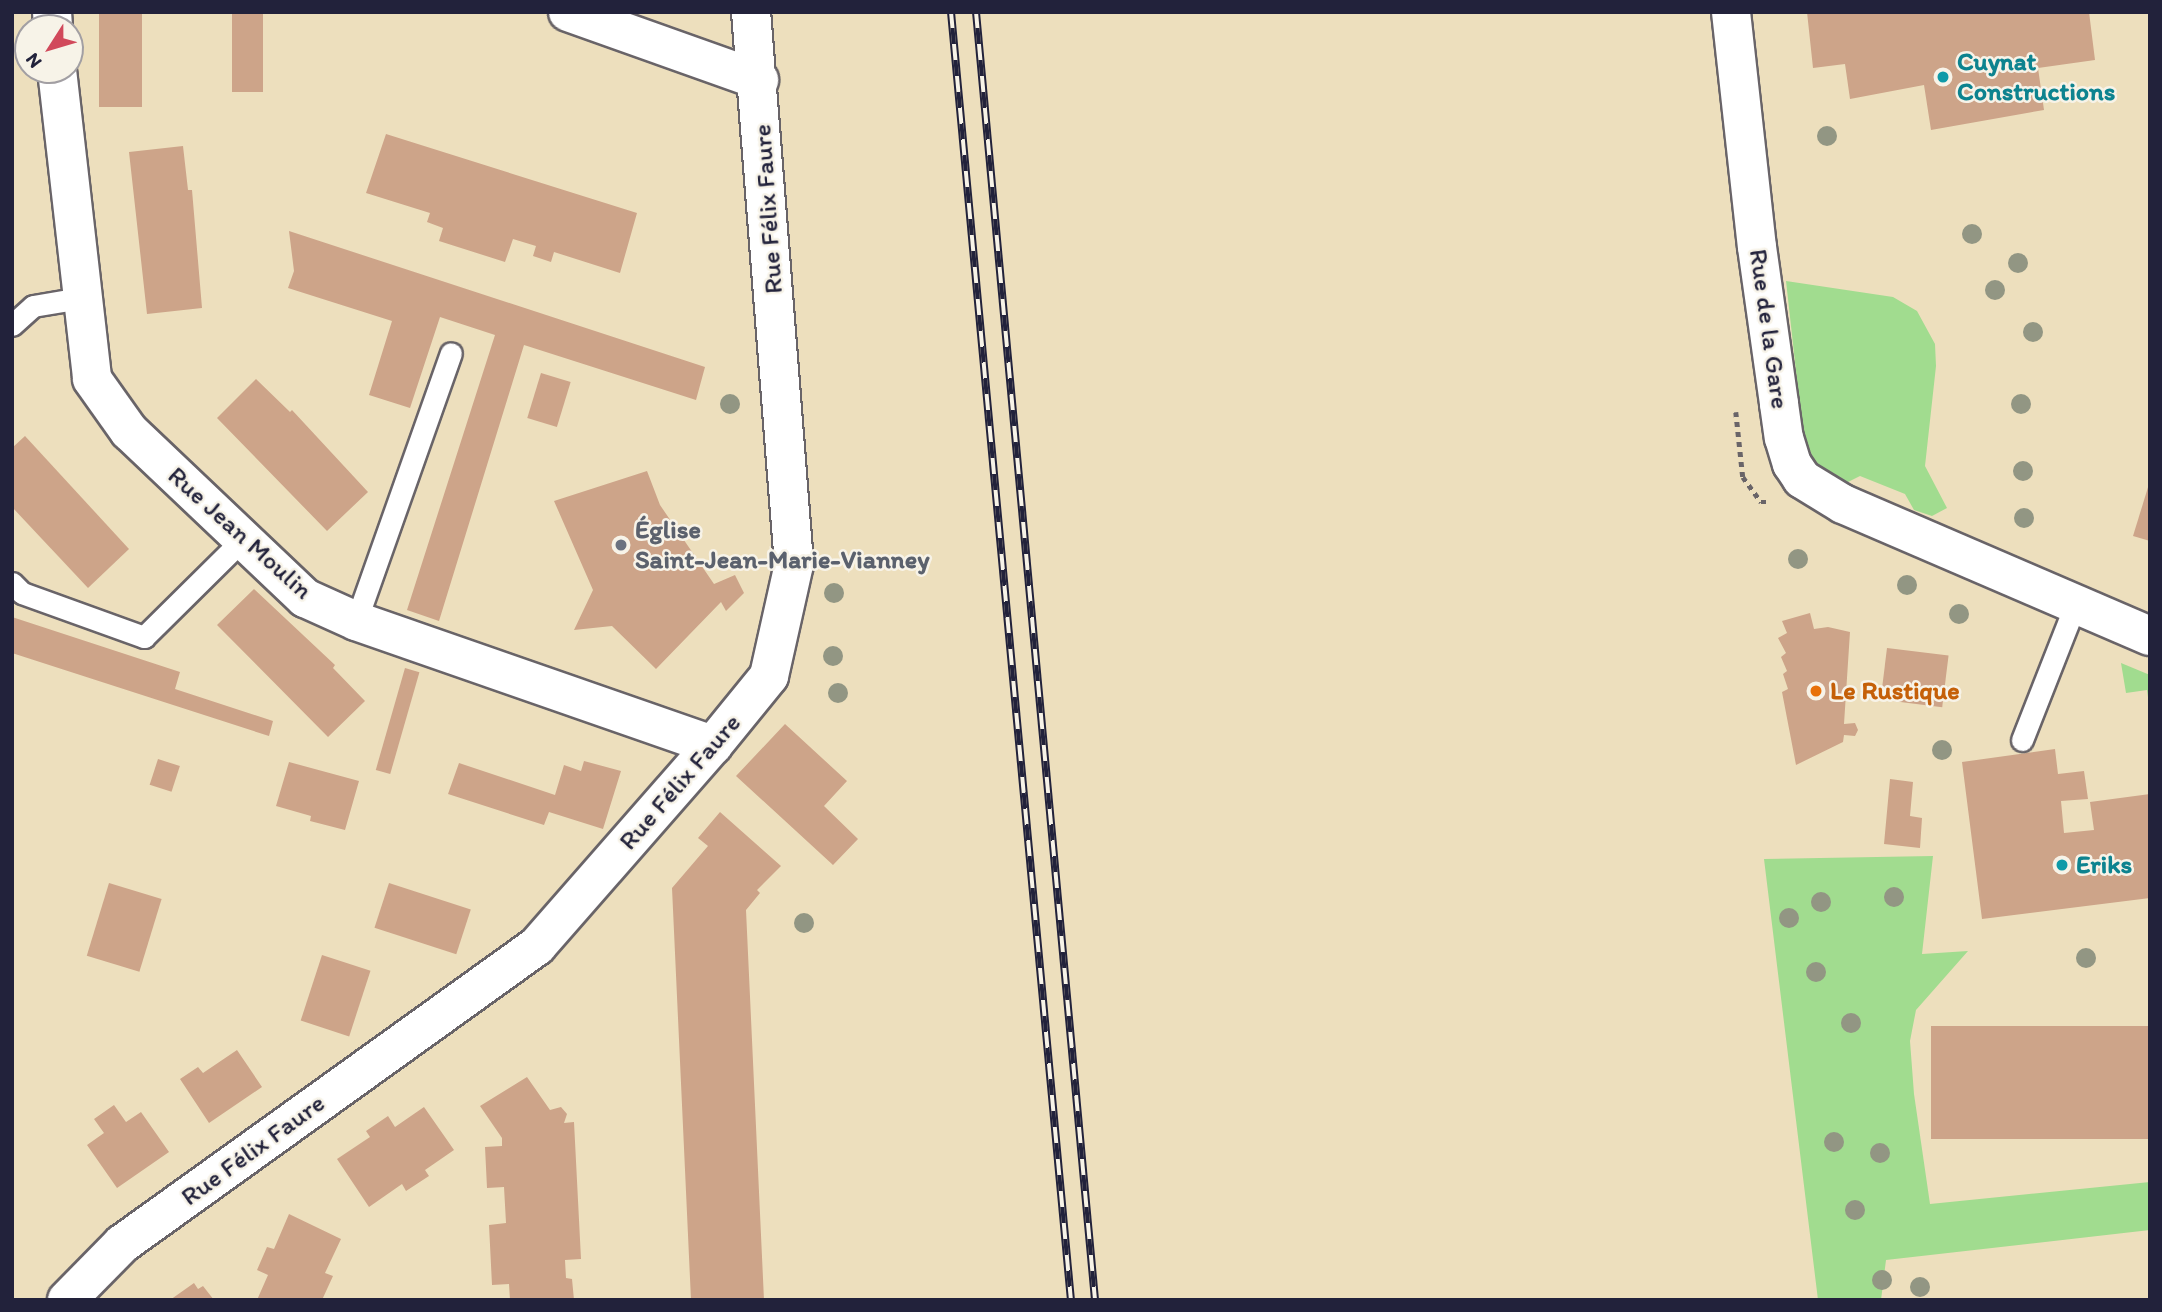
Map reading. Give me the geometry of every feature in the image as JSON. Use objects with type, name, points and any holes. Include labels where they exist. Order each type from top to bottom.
[{"type":"street","points":[[568,12],[759,80]]},
{"type":"street","name":"Rue Félix Faure","points":[[67,1300],[122,1244],[537,946],[713,745],[769,676],[794,564],[759,80],[751,12]]},
{"type":"street","name":"Rue de la Gare","points":[[1731,12],[1757,247],[1784,438],[1802,480],[1843,504],[2150,636]]},
{"type":"street","name":"Rue Jean Moulin","points":[[58,84],[92,379],[129,431],[305,598],[356,621],[713,745]]},
{"type":"lane","points":[[12,325],[33,306],[81,298]]},
{"type":"lane","points":[[356,621],[452,354]]},
{"type":"lane","points":[[12,583],[22,593],[144,637],[243,539]]},
{"type":"lane","points":[[2022,740],[2076,603]]},
{"type":"green space","points":[[1786,281],[1893,297],[1917,311],[1935,344],[1936,366],[1925,466],[1947,508],[1932,516],[1914,510],[1905,494],[1860,476],[1844,484],[1830,477],[1813,458],[1803,434]]},
{"type":"green space","points":[[2121,663],[2150,675],[2150,712],[2147,690],[2126,693]]},
{"type":"green space","points":[[1933,856],[1922,954],[1968,951],[1916,1010],[1910,1041],[1914,1094],[1930,1204],[2150,1182],[2150,1230],[1886,1260],[1881,1300],[1818,1300],[1764,859]]},
{"type":"building","points":[[99,12],[142,12],[142,107],[99,107]]},
{"type":"building","points":[[232,12],[263,12],[263,92],[232,92]]},
{"type":"building","name":"Cuynat Constructions","points":[[1807,12],[2089,12],[2095,60],[2038,68],[2044,110],[1931,130],[1924,85],[1850,99],[1845,64],[1813,68]]},
{"type":"building","points":[[386,134],[637,213],[620,273],[554,252],[551,262],[533,256],[536,246],[513,239],[505,262],[439,241],[443,228],[427,222],[430,213],[366,193]]},
{"type":"building","points":[[183,146],[188,190],[192,190],[202,308],[147,314],[129,152]]},
{"type":"building","points":[[289,231],[705,367],[696,400],[524,345],[439,621],[407,610],[495,335],[440,317],[410,408],[369,395],[392,321],[288,288],[294,271]]},
{"type":"building","points":[[541,373],[571,382],[557,427],[527,418]]},
{"type":"building","points":[[256,379],[290,412],[292,410],[368,492],[327,531],[217,418]]},
{"type":"building","points":[[25,436],[129,549],[88,588],[12,507],[12,448]]},
{"type":"building","name":"Église Saint-Jean-Marie-Vianney","points":[[647,471],[660,505],[714,584],[735,575],[744,593],[726,611],[721,602],[656,669],[612,626],[574,630],[593,590],[554,501]]},
{"type":"building","points":[[2150,484],[2150,541],[2133,536]]},
{"type":"building","points":[[254,589],[335,665],[333,668],[365,701],[328,737],[217,625]]},
{"type":"building","name":"Le Rustique","points":[[1810,613],[1814,629],[1828,627],[1850,632],[1844,724],[1855,723],[1858,730],[1855,736],[1844,735],[1843,742],[1796,765],[1782,692],[1788,689],[1783,674],[1787,671],[1781,657],[1786,653],[1778,638],[1787,633],[1782,621]]},
{"type":"building","points":[[12,617],[180,672],[175,689],[273,721],[269,736],[12,653]]},
{"type":"building","points":[[1887,648],[1949,656],[1942,707],[1881,700]]},
{"type":"building","points":[[405,668],[419,672],[390,774],[376,770]]},
{"type":"building","points":[[785,724],[847,781],[824,806],[858,839],[833,865],[736,776]]},
{"type":"building","name":"Eriks","points":[[2055,749],[2058,774],[2084,771],[2088,799],[2061,801],[2064,833],[2094,830],[2090,802],[2150,794],[2150,898],[1982,919],[1962,762]]},
{"type":"building","points":[[158,759],[180,766],[172,792],[150,785]]},
{"type":"building","points":[[584,761],[621,771],[603,829],[549,812],[544,825],[448,794],[459,763],[555,795],[564,765],[581,771]]},
{"type":"building","points":[[289,762],[359,781],[345,830],[310,821],[311,816],[276,806]]},
{"type":"building","points":[[1890,779],[1913,782],[1910,816],[1922,818],[1920,848],[1884,844]]},
{"type":"building","points":[[720,812],[781,866],[757,890],[760,893],[746,910],[764,1300],[691,1300],[672,888],[708,846],[698,838]]},
{"type":"building","points":[[109,883],[162,899],[139,972],[87,956]]},
{"type":"building","points":[[389,883],[471,910],[456,954],[374,928]]},
{"type":"building","points":[[322,955],[371,971],[349,1036],[301,1021]]},
{"type":"building","points":[[1931,1026],[2150,1026],[2150,1139],[1931,1139]]},
{"type":"building","points":[[237,1050],[262,1087],[209,1123],[180,1079],[198,1067],[203,1073]]},
{"type":"building","points":[[527,1077],[550,1110],[561,1107],[567,1114],[564,1123],[574,1122],[581,1259],[565,1260],[566,1278],[572,1279],[574,1300],[510,1300],[509,1284],[492,1285],[489,1225],[506,1223],[504,1187],[487,1188],[485,1147],[502,1146],[502,1138],[480,1106]]},
{"type":"building","points":[[114,1105],[126,1122],[141,1112],[169,1152],[117,1188],[87,1145],[104,1133],[94,1119]]},
{"type":"building","points":[[424,1107],[454,1150],[425,1170],[429,1176],[406,1191],[402,1184],[369,1207],[337,1159],[370,1137],[366,1131],[388,1116],[395,1127]]},
{"type":"building","points":[[289,1214],[341,1239],[325,1273],[333,1276],[322,1300],[257,1300],[268,1275],[257,1270],[267,1247],[274,1249]]},
{"type":"building","points":[[194,1283],[198,1289],[203,1286],[214,1300],[170,1300]]},
{"type":"railway","points":[[951,12],[1071,1300]]},
{"type":"railway","points":[[976,12],[1095,1300]]},
{"type":"place","name":"Cuynat Constructions","points":[[1943,77]]},
{"type":"place","name":"Église Saint-Jean-Marie-Vianney","points":[[621,545]]},
{"type":"place","name":"Le Rustique","points":[[1816,691]]},
{"type":"place","name":"Eriks","points":[[2062,865]]}]
